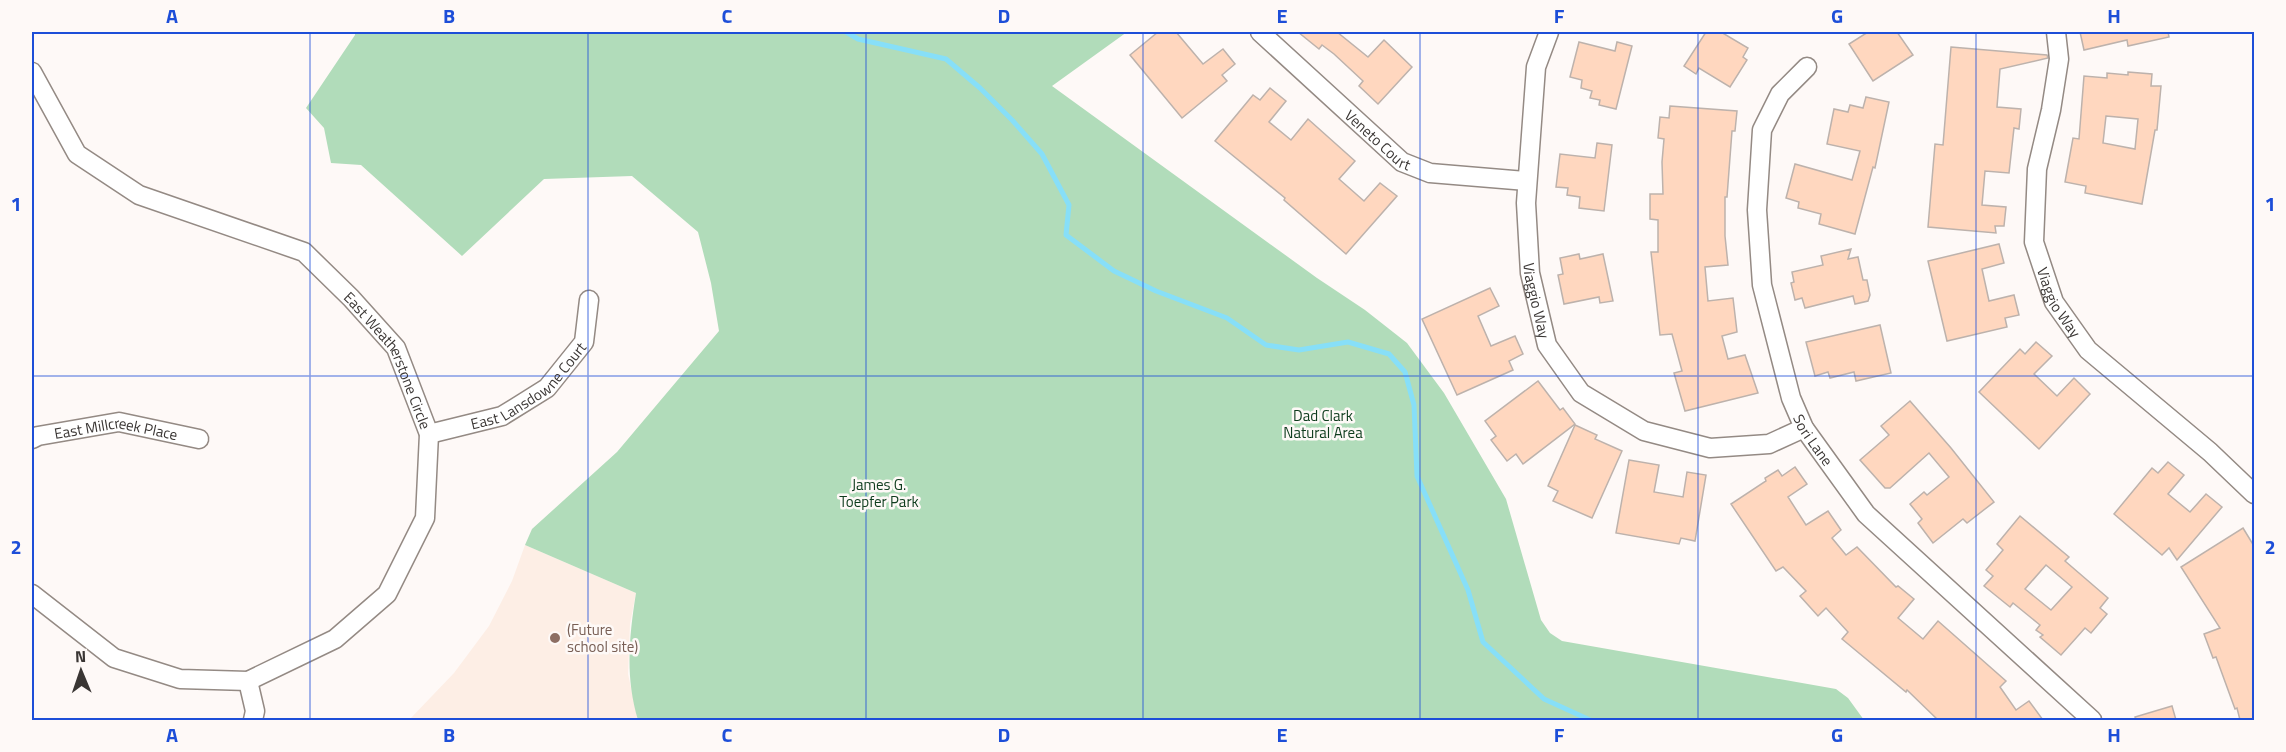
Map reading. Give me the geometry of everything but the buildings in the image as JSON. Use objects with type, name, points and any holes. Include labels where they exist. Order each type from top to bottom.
[{"type":"street","name":"Veneto Court","points":[[1260,32],[1402,162],[1430,173],[1527,182]]},
{"type":"street","name":"Viaggio Way","points":[[1549,32],[1536,67],[1526,203],[1530,273],[1547,345],[1581,393],[1644,431],[1710,448],[1769,444],[1804,428]]},
{"type":"street","name":"Viaggio Way","points":[[2056,32],[2059,59],[2051,110],[2037,169],[2034,242],[2054,302],[2088,350],[2210,452],[2254,494]]},
{"type":"street","name":"Sori Lane","points":[[1807,67],[1780,94],[1762,130],[1757,210],[1762,285],[1791,398],[1804,428],[1866,514],[2092,720]]},
{"type":"street","name":"East Weatherstone Circle","points":[[32,72],[77,154],[130,190],[304,252],[351,298],[396,348],[429,434],[425,518],[387,594],[335,639],[248,681],[180,679],[114,658],[32,594]]},
{"type":"street","name":"East Lansdowne Court","points":[[429,434],[502,416],[546,388],[584,342],[589,300]]},
{"type":"street","name":"East Millcreek Place","points":[[32,439],[119,422],[199,439]]},
{"type":"street","points":[[248,681],[255,711],[253,720]]},
{"type":"shaded area","name":"(Future school site)","points":[[525,545],[636,593],[630,624],[628,674],[638,720],[409,720],[454,673],[489,626],[512,581]]},
{"type":"green space","points":[[355,32],[1127,32],[1052,86],[1317,278],[1365,310],[1407,343],[1444,393],[1506,499],[1541,620],[1550,633],[1562,641],[1836,689],[1848,698],[1864,720],[638,720],[630,673],[636,593],[525,545],[532,529],[617,452],[719,331],[711,283],[698,232],[632,176],[544,179],[462,256],[361,165],[331,163],[324,128],[306,108]]},
{"type":"waterway","points":[[846,32],[858,39],[946,59],[980,88],[1042,154],[1069,205],[1066,235],[1114,271],[1156,291],[1227,318],[1266,345],[1299,350],[1348,342],[1389,354],[1405,372],[1414,405],[1417,476],[1468,590],[1483,642],[1544,699],[1590,720]]},
{"type":"place","name":"(Future school site)","points":[[555,638]]},
{"type":"park label","name":"Dad Clark Natural Area","points":[[1323,424]]},
{"type":"park label","name":"James G. Toepfer Park","points":[[879,492]]}]
